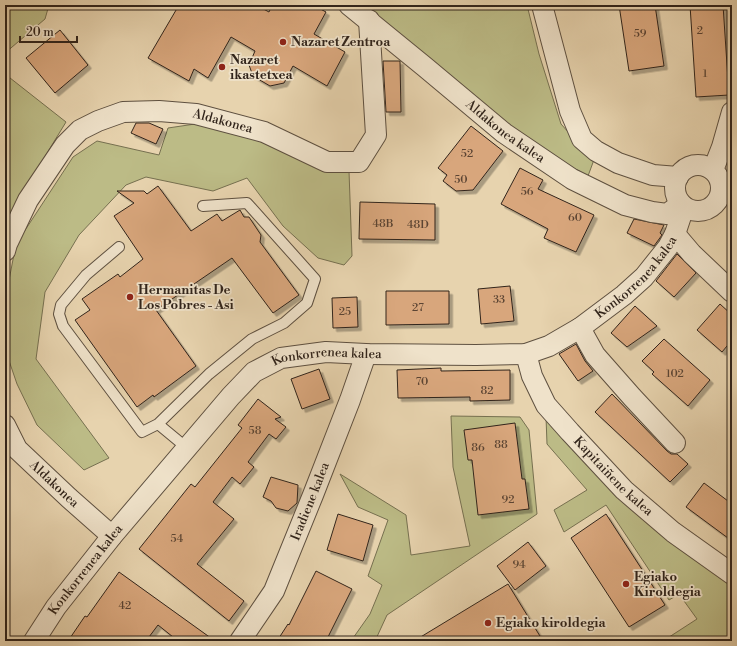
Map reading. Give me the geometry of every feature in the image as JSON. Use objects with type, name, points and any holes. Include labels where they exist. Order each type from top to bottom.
[{"type":"street","name":"Aldakonea kalea","points":[[349,5],[504,133],[572,179],[625,205],[652,212],[667,214],[683,205]]},
{"type":"street","points":[[542,5],[570,111],[582,139],[596,151],[618,162],[653,175],[678,177]]},
{"type":"street","name":"Aldakonea","points":[[5,251],[28,200],[65,145],[80,130],[98,121],[123,112],[159,111],[196,114],[264,132],[327,162],[359,162],[376,135],[369,20]]},
{"type":"street","points":[[713,170],[722,147],[732,112]]},
{"type":"street","points":[[700,164],[713,170],[718,175],[727,194],[710,208],[705,210],[696,211],[683,205],[678,199],[675,187],[678,177],[682,171],[691,166],[700,164]]},
{"type":"street","name":"Konkorrenea kalea","points":[[34,641],[56,607],[112,536],[231,396],[254,372],[281,358],[326,352],[476,356],[526,354],[549,346],[580,328],[624,295],[644,277],[668,247],[674,234],[683,205]]},
{"type":"street","points":[[674,234],[692,254],[732,292]]},
{"type":"street","points":[[580,328],[595,355],[675,443]]},
{"type":"street","name":"Iradiene kalea","points":[[240,641],[274,592],[314,495],[366,354]]},
{"type":"street","name":"Kapitaiñene kalea","points":[[526,354],[532,376],[546,405],[575,438],[624,490],[673,532],[732,574]]},
{"type":"street","name":"Aldakonea","points":[[5,425],[16,449],[68,498],[112,536]]},
{"type":"lane","points":[[119,247],[86,275],[61,305],[59,314],[63,326],[142,432],[158,424],[209,374],[252,339],[284,324],[307,303],[315,279],[247,203],[203,206]]},
{"type":"lane","points":[[158,424],[187,448]]},
{"type":"shaded area","points":[[5,5],[49,5],[45,19],[5,53]]},
{"type":"shaded area","points":[[365,5],[527,5],[539,54],[561,124],[578,143],[595,157],[588,176],[561,161],[511,126]]},
{"type":"shaded area","points":[[5,74],[66,122],[5,222]]},
{"type":"shaded area","points":[[195,124],[251,138],[324,167],[349,171],[352,256],[344,265],[318,258],[283,226],[247,178],[213,191],[146,177],[126,185],[79,235],[45,292],[36,359],[109,458],[84,470],[37,425],[17,384],[5,349],[5,301],[16,244],[73,157],[97,141],[159,155],[168,128]]},
{"type":"shaded area","points":[[451,416],[520,417],[529,430],[537,514],[387,615],[375,641],[351,641],[370,614],[382,585],[368,576],[388,520],[358,507],[340,474],[406,515],[411,555],[470,546],[453,467]]},
{"type":"shaded area","points":[[546,417],[732,583],[732,641],[663,641],[697,619],[679,594],[669,600],[606,505],[564,532],[554,510],[587,490],[547,444]]},
{"type":"building","name":"Nazaret Zentroa","points":[[179,5],[256,5],[269,12],[272,5],[313,5],[326,12],[314,34],[345,52],[327,86],[293,66],[284,83],[270,86],[253,76],[249,65],[255,51],[231,37],[208,78],[194,69],[189,81],[148,58]]},
{"type":"building","points":[[619,5],[655,5],[664,66],[629,71]]},
{"type":"building","points":[[690,5],[723,5],[729,95],[696,97]]},
{"type":"building","points":[[60,30],[88,65],[55,93],[26,58]]},
{"type":"building","points":[[383,61],[400,61],[401,112],[386,112]]},
{"type":"building","points":[[136,123],[149,123],[163,129],[156,144],[131,133]]},
{"type":"building","points":[[471,126],[503,151],[473,190],[456,191],[443,181],[447,175],[438,168]]},
{"type":"building","points":[[520,168],[543,180],[538,189],[594,215],[576,252],[544,238],[548,229],[501,204]]},
{"type":"building","name":"Hermanitas De Los Pobres - Asi","points":[[158,186],[191,231],[217,214],[222,221],[240,210],[244,217],[249,217],[261,235],[260,242],[299,295],[273,313],[232,258],[156,310],[196,366],[154,397],[153,395],[137,407],[75,320],[90,310],[82,299],[118,274],[120,277],[143,259],[114,216],[134,203],[117,191],[144,191],[147,194]]},
{"type":"building","points":[[360,202],[435,204],[435,240],[359,239]]},
{"type":"building","points":[[634,219],[664,225],[660,233],[662,235],[654,246],[627,233]]},
{"type":"building","points":[[677,254],[696,273],[674,297],[656,281]]},
{"type":"building","points":[[510,286],[514,321],[481,324],[478,289]]},
{"type":"building","points":[[386,291],[449,291],[449,324],[386,325]]},
{"type":"building","points":[[357,297],[358,327],[333,328],[332,298]]},
{"type":"building","points":[[720,304],[732,315],[732,340],[722,352],[697,330]]},
{"type":"building","points":[[635,306],[657,326],[627,347],[611,333]]},
{"type":"building","points":[[664,339],[710,380],[688,406],[652,374],[654,372],[642,361]]},
{"type":"building","points":[[576,344],[585,361],[593,371],[578,381],[559,354]]},
{"type":"building","points":[[441,368],[441,371],[510,370],[510,400],[470,401],[470,397],[398,398],[397,370]]},
{"type":"building","points":[[319,369],[330,399],[302,409],[291,379]]},
{"type":"building","points":[[612,394],[667,451],[671,454],[677,454],[688,464],[670,482],[595,412]]},
{"type":"building","points":[[258,399],[281,417],[275,419],[286,427],[276,439],[269,434],[248,462],[254,467],[240,484],[232,477],[213,502],[234,519],[197,564],[244,601],[229,621],[139,549],[191,484],[195,487],[242,428],[238,425]]},
{"type":"building","points":[[515,423],[522,479],[525,479],[529,509],[478,515],[472,460],[468,460],[464,430]]},
{"type":"building","points":[[271,477],[298,485],[297,503],[288,511],[276,508],[271,501],[263,497]]},
{"type":"building","points":[[704,483],[732,504],[732,541],[686,507]]},
{"type":"building","points":[[338,514],[373,525],[363,561],[327,550]]},
{"type":"building","name":"Egiako Kiroldegia","points":[[606,514],[665,605],[629,627],[571,538]]},
{"type":"building","points":[[528,542],[546,566],[515,590],[497,566]]},
{"type":"building","points":[[316,571],[352,589],[326,641],[277,641],[288,624],[289,625]]},
{"type":"building","points":[[119,572],[215,641],[178,641],[158,625],[146,641],[68,641]]},
{"type":"building","name":"Egiako kiroldegia","points":[[508,584],[543,641],[414,641]]},
{"type":"place","name":"Nazaret Zentroa","points":[[283,42]]},
{"type":"place","name":"Nazaret ikastetxea","points":[[222,67]]},
{"type":"place","name":"Hermanitas De Los Pobres - Asi","points":[[130,297]]},
{"type":"place","name":"Egiako Kiroldegia","points":[[626,584]]},
{"type":"place","name":"Egiako kiroldegia","points":[[488,623]]}]
